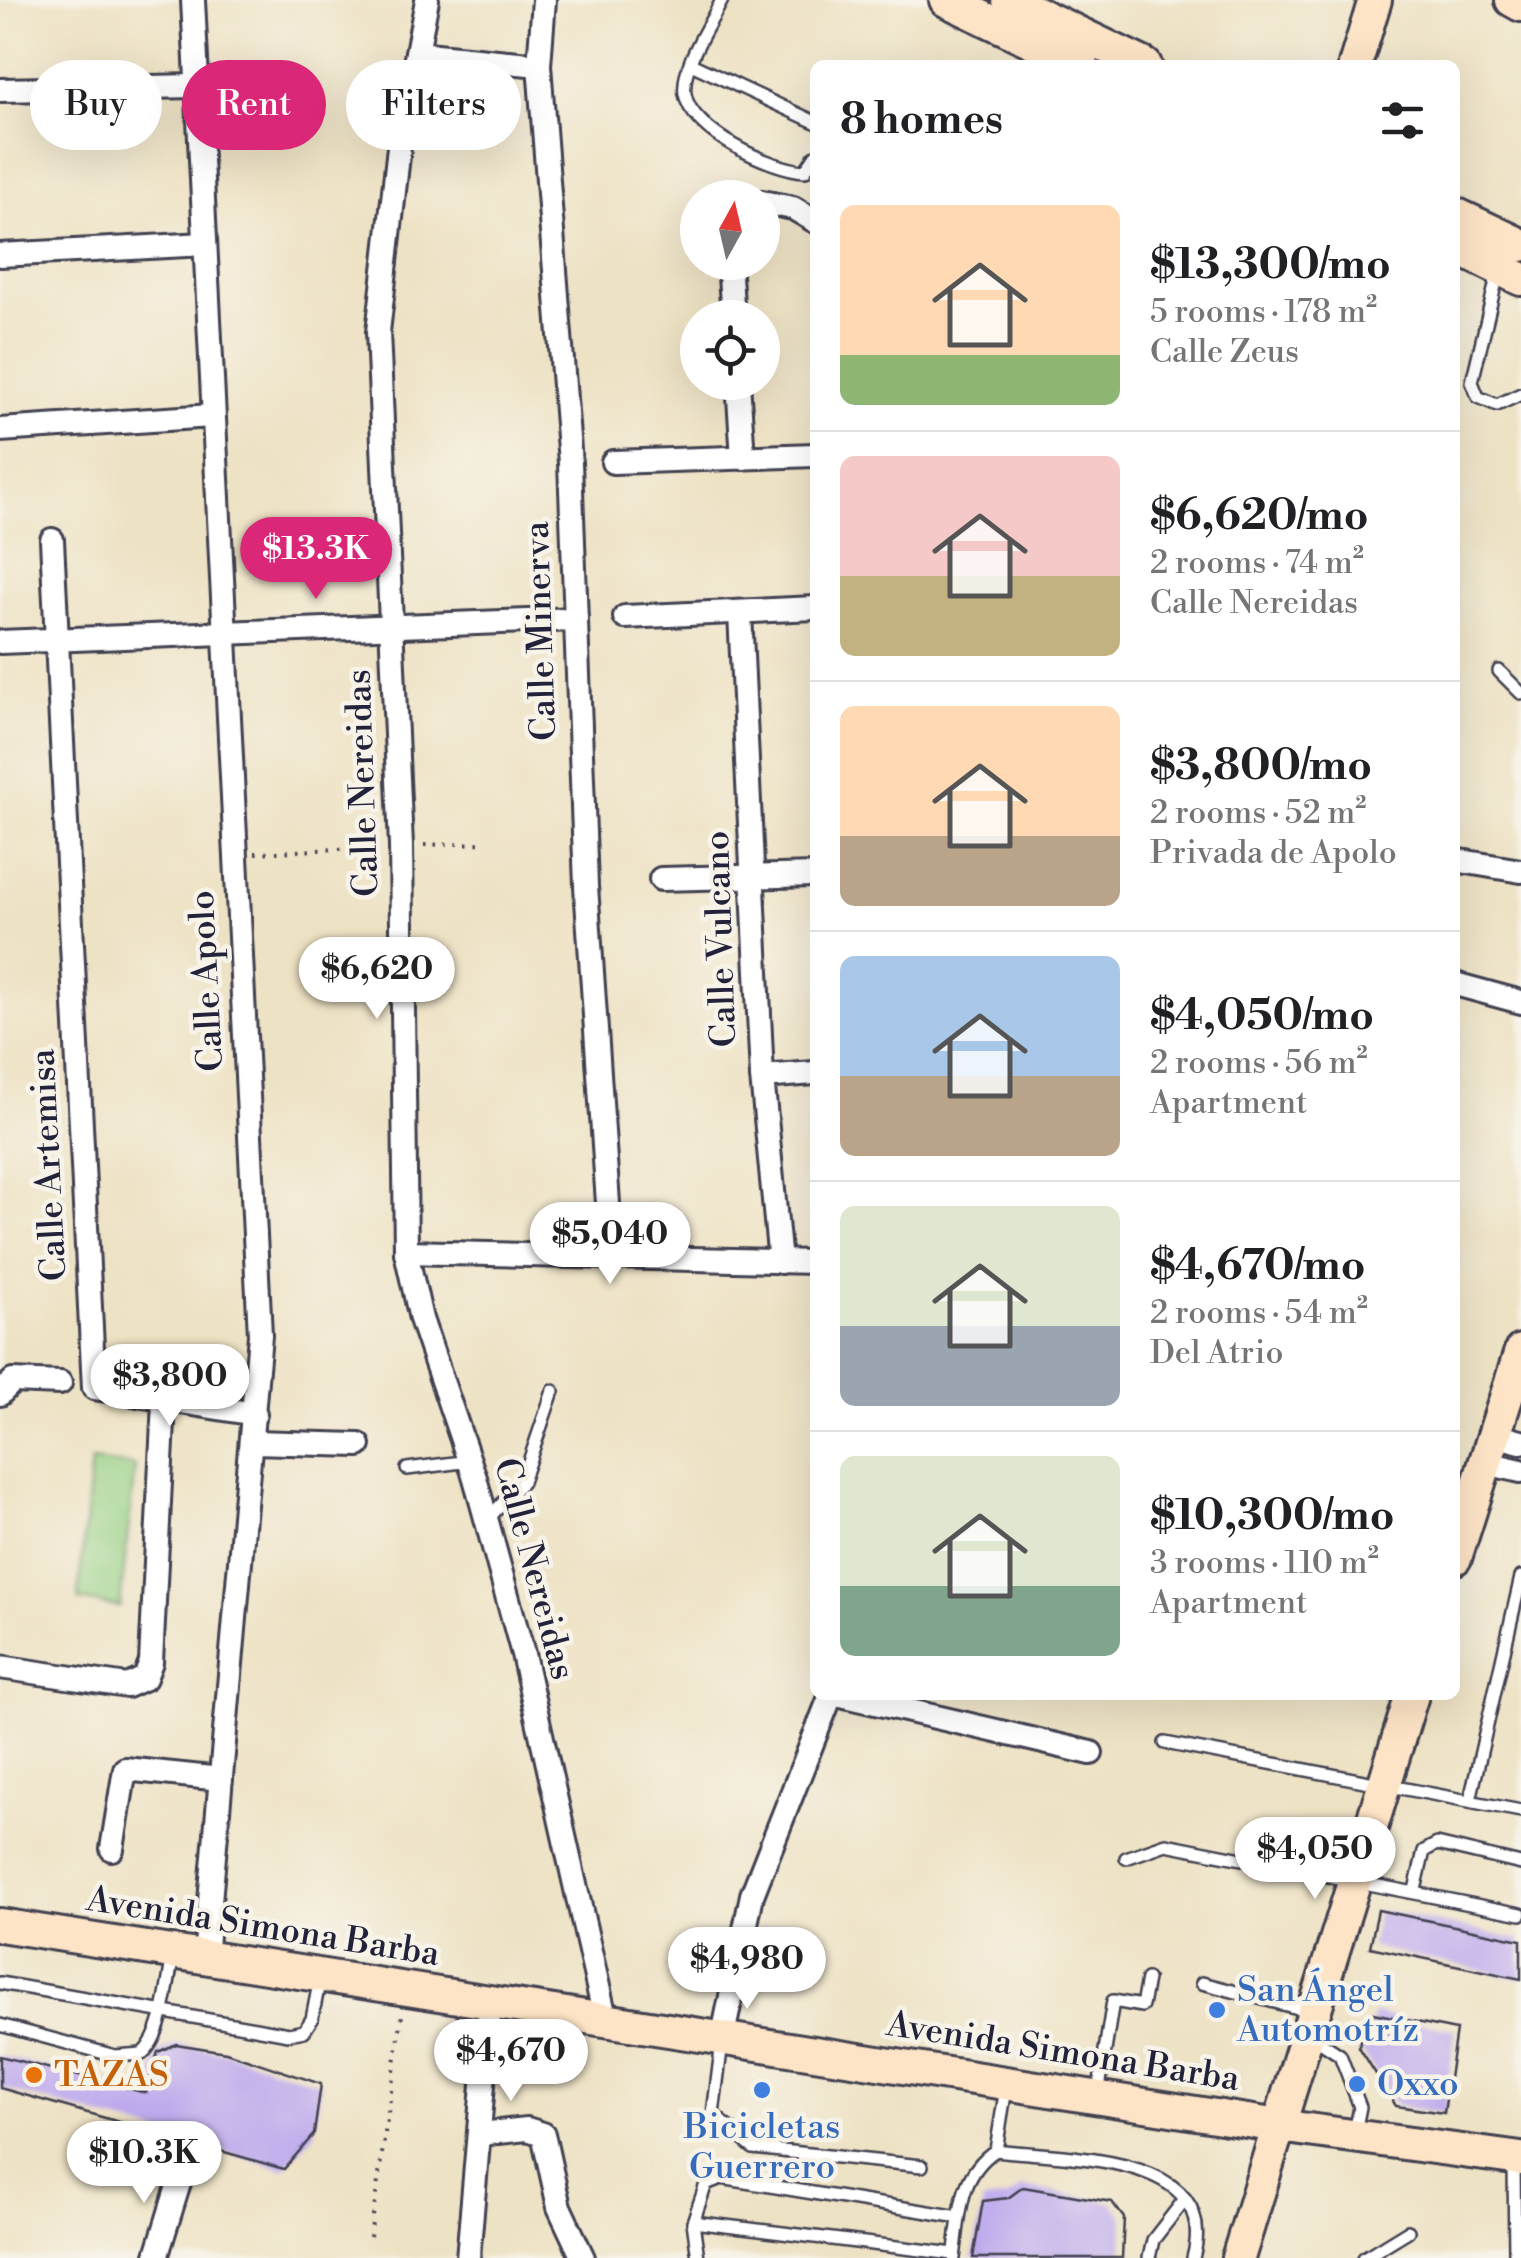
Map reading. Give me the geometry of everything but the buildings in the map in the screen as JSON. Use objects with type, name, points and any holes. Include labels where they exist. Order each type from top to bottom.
[{"type":"main road","points":[[946,0],[1072,60]]},
{"type":"main road","points":[[1009,0],[1135,60]]},
{"type":"main road","points":[[1357,60],[1375,0]]},
{"type":"main road","points":[[1512,0],[1521,5]]},
{"type":"main road","points":[[1460,218],[1514,264]]},
{"type":"main road","points":[[1460,248],[1514,264]]},
{"type":"main road","points":[[1460,1543],[1521,1351]]},
{"type":"main road","points":[[1238,2258],[1410,1700]]},
{"type":"main road","name":"Avenida Simona Barba","points":[[0,1925],[1279,2126],[1518,2158]]},
{"type":"street","name":"Calle Apolo","points":[[193,0],[195,60]]},
{"type":"street","name":"Calle Nereidas","points":[[427,0],[398,147],[379,299],[401,846],[406,1252],[422,1319],[470,1461],[523,1654],[606,2022]]},
{"type":"street","name":"Calle Minerva","points":[[544,0],[539,65],[570,463],[586,886],[612,1260]]},
{"type":"street","points":[[417,52],[539,65]]},
{"type":"street","points":[[0,90],[182,86]]},
{"type":"street","name":"Calle Apolo","points":[[189,1955],[222,1779],[260,1335],[200,150]]},
{"type":"street","points":[[780,205],[810,218]]},
{"type":"street","points":[[0,255],[205,244]]},
{"type":"street","points":[[739,400],[744,458]]},
{"type":"street","points":[[0,430],[212,416]]},
{"type":"street","points":[[613,462],[810,455]]},
{"type":"street","name":"Calle Artemisa","points":[[52,540],[60,640],[94,1388],[164,1402]]},
{"type":"street","points":[[626,617],[810,608]]},
{"type":"street","name":"Calle Vulcano","points":[[740,613],[762,1077],[780,1262]]},
{"type":"street","points":[[0,642],[576,619]]},
{"type":"street","points":[[1460,861],[1521,871]]},
{"type":"street","points":[[661,879],[810,875]]},
{"type":"street","points":[[1460,985],[1521,1002]]},
{"type":"street","points":[[762,1077],[810,1073]]},
{"type":"street","points":[[406,1252],[810,1262]]},
{"type":"street","points":[[0,1394],[13,1381],[60,1383]]},
{"type":"street","points":[[0,1668],[127,1686],[145,1678],[151,1662],[164,1402],[255,1414]]},
{"type":"street","points":[[253,1442],[358,1445]]},
{"type":"street","points":[[1487,1461],[1521,1472]]},
{"type":"street","points":[[722,2040],[752,1895],[829,1700]]},
{"type":"street","points":[[863,1700],[1091,1753]]},
{"type":"street","points":[[112,1849],[125,1769],[222,1779]]},
{"type":"street","points":[[468,2258],[490,2004]]},
{"type":"street","points":[[480,2134],[539,2131],[546,2138],[559,2206],[583,2258]]},
{"type":"street","points":[[156,2258],[183,2170]]},
{"type":"lane","points":[[722,0],[691,64],[685,84],[689,106],[724,141],[795,171],[805,172],[810,164]]},
{"type":"lane","points":[[691,64],[810,120]]},
{"type":"lane","points":[[1514,264],[1490,292],[1472,382],[1478,398],[1497,405],[1521,394]]},
{"type":"lane","points":[[1499,671],[1521,693]]},
{"type":"lane","points":[[487,1520],[522,1482],[553,1391]]},
{"type":"lane","points":[[407,1469],[470,1461]]},
{"type":"lane","points":[[1470,1800],[1521,1578]]},
{"type":"lane","points":[[1165,1743],[1521,1810]]},
{"type":"lane","points":[[1126,1858],[1166,1844],[1415,1890],[1521,1914]]},
{"type":"lane","points":[[1415,1890],[1424,1851],[1437,1844],[1521,1864]]},
{"type":"lane","points":[[0,2025],[128,2057],[149,2048],[189,1955]]},
{"type":"lane","points":[[0,1983],[160,2015],[298,2034],[312,2019],[320,1976]]},
{"type":"lane","points":[[1097,2098],[1113,2001],[1142,2006],[1147,1979]]},
{"type":"lane","points":[[1202,1983],[1310,2023],[1340,2055],[1360,2107],[1354,2137]]},
{"type":"lane","points":[[722,2040],[713,2114],[753,2148],[922,2166]]},
{"type":"lane","points":[[694,2222],[954,2256],[970,2172],[996,2150],[1006,2084]]},
{"type":"lane","points":[[996,2150],[1149,2171],[1169,2181],[1185,2199],[1195,2224],[1193,2258]]},
{"type":"lane","points":[[1516,2258],[1518,2158]]},
{"type":"lane","points":[[698,2258],[694,2222],[701,2192],[706,2184],[721,2178],[960,2217]]},
{"type":"lane","points":[[1150,2258],[1153,2240],[1185,2199]]},
{"type":"lane","points":[[1364,2258],[1408,2231]]},
{"type":"path","points":[[236,854],[485,843]]},
{"type":"path","points":[[370,2236],[405,1990]]},
{"type":"green space","points":[[91,1461],[135,1466],[120,1607],[78,1600]]},
{"type":"place","name":"San Ángel Automotríz","points":[[1217,2010]]},
{"type":"place","name":"TAZAS","points":[[34,2075]]},
{"type":"place","name":"Oxxo","points":[[1357,2084]]},
{"type":"place","name":"Bicicletas Guerrero","points":[[762,2090]]}]
